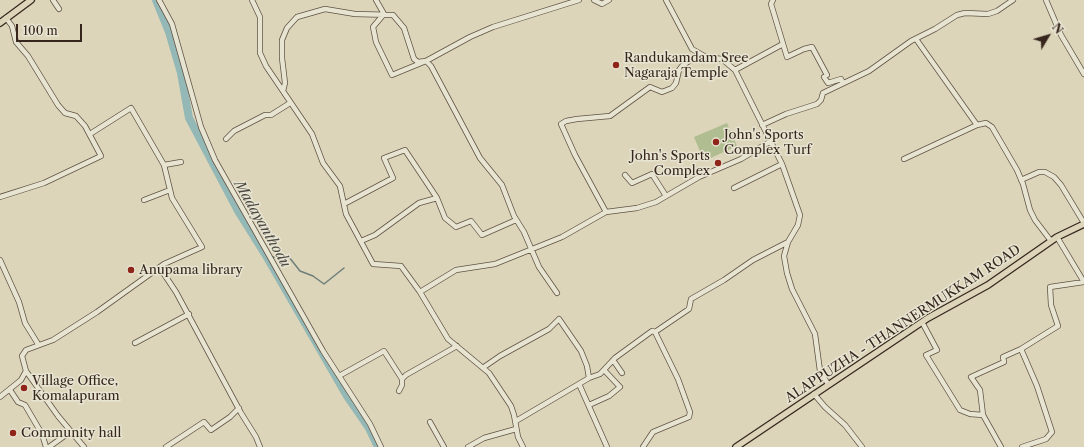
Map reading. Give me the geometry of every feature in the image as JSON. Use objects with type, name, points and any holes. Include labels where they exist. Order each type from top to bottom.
[{"type":"main road","points":[[0,22],[31,0]]},
{"type":"main road","name":"ALAPPUZHA - THANNERMUKKAM ROAD","points":[[736,447],[922,322],[988,285],[1057,237],[1084,224]]},
{"type":"street","points":[[53,0],[59,10]]},
{"type":"street","points":[[159,0],[172,24],[201,127],[216,160],[323,351],[370,424],[380,447]]},
{"type":"street","points":[[252,0],[260,17],[260,53],[266,66],[312,134],[323,163],[340,186],[346,214],[373,264],[401,266],[420,292],[448,339],[484,367],[511,406],[516,421],[516,429],[523,447]]},
{"type":"street","points":[[376,0],[384,14]]},
{"type":"street","points":[[384,14],[373,27],[376,42],[392,75],[426,62],[493,26],[579,0]]},
{"type":"street","points":[[594,0],[602,4],[609,0]]},
{"type":"street","points":[[666,0],[688,43],[699,54],[722,59],[735,70],[782,164],[800,215],[798,225],[788,242],[784,256],[787,273],[792,289],[815,334],[820,371],[828,384]]},
{"type":"street","points":[[773,0],[771,4],[787,58],[804,49],[812,47],[827,75],[824,77],[828,83],[841,79],[843,83]]},
{"type":"street","points":[[1046,0],[1061,35],[1084,74]]},
{"type":"street","points":[[762,125],[786,114],[817,104],[821,100],[823,92],[869,71],[916,39],[957,15],[965,13],[988,14],[997,11],[1011,1]]},
{"type":"street","points":[[283,91],[285,83],[282,58],[282,40],[287,28],[297,17],[325,8],[360,15],[393,15],[404,28],[414,59],[418,62],[426,62],[431,66],[480,158],[502,185],[516,220],[524,232],[539,267],[558,293]]},
{"type":"street","points":[[0,197],[44,183],[101,156],[90,134],[76,116],[65,113],[58,105],[28,56],[16,42],[12,26],[6,18]]},
{"type":"street","points":[[916,39],[977,126]]},
{"type":"street","points":[[735,70],[783,44]]},
{"type":"street","points":[[606,212],[575,155],[561,124],[566,121],[578,119],[610,116],[650,87],[662,92],[672,88],[676,83],[679,70],[682,66],[699,54]]},
{"type":"street","points":[[226,139],[234,131],[265,114],[271,114],[290,103]]},
{"type":"street","points":[[82,446],[70,432],[26,371],[22,356],[26,350],[38,344],[52,340],[164,264],[202,247],[172,198],[164,166],[131,108],[90,134]]},
{"type":"street","points":[[904,159],[977,126],[986,123],[992,126],[1021,180],[1030,210],[1035,220],[1051,241]]},
{"type":"street","points":[[420,292],[456,270],[496,264],[562,238],[606,212],[637,208],[656,202],[699,177],[741,159],[771,141]]},
{"type":"street","points":[[344,204],[393,178],[384,158],[405,150],[437,198],[445,218],[456,227],[471,221],[482,235],[516,220]]},
{"type":"street","points":[[164,166],[181,162]]},
{"type":"street","points":[[734,188],[782,164]]},
{"type":"street","points":[[1021,180],[1039,172],[1045,172],[1054,177],[1061,185],[1084,224]]},
{"type":"street","points":[[625,175],[632,183],[652,174],[666,196]]},
{"type":"street","points":[[144,200],[170,190]]},
{"type":"street","points":[[361,241],[375,235],[419,203],[437,198]]},
{"type":"street","points":[[1001,447],[983,415],[980,390],[971,377],[1004,362],[1003,357],[1021,349],[1058,326],[1051,305],[1050,287],[1084,282],[1057,237]]},
{"type":"street","points":[[516,421],[578,384],[605,371],[613,360],[652,331],[655,332],[689,309],[691,299],[753,260],[788,242]]},
{"type":"street","points":[[0,260],[19,302],[24,323],[38,344]]},
{"type":"street","points":[[160,268],[189,314],[239,408],[256,436],[260,447]]},
{"type":"street","points":[[135,343],[189,314]]},
{"type":"street","points":[[484,367],[500,356],[549,329],[559,319],[581,351],[587,366],[589,378]]},
{"type":"street","points":[[922,322],[937,350],[926,355],[960,410],[970,414],[983,415]]},
{"type":"street","points":[[643,447],[653,432],[689,417],[690,412],[678,379],[655,332]]},
{"type":"street","points":[[402,379],[457,346]]},
{"type":"street","points":[[1021,349],[1038,386],[1052,432],[1046,439],[1022,447]]},
{"type":"street","points":[[339,376],[384,351],[402,379],[402,385],[399,391]]},
{"type":"street","points":[[613,360],[622,373]]},
{"type":"street","points":[[0,397],[21,380],[26,371]]},
{"type":"street","points":[[588,405],[608,396],[620,387],[605,371]]},
{"type":"street","points":[[578,384],[607,447]]},
{"type":"street","points":[[10,390],[18,402],[25,405],[42,434],[46,447]]},
{"type":"street","points":[[814,394],[825,407],[845,424],[862,447]]},
{"type":"street","points":[[166,447],[204,422],[210,430],[230,418],[239,408]]},
{"type":"street","points":[[430,422],[444,447]]},
{"type":"street","points":[[468,447],[484,438],[516,429]]},
{"type":"street","points":[[50,447],[70,432]]},
{"type":"green space","name":"John's Sports Complex Turf","points":[[727,123],[737,146],[704,161],[694,137]]},
{"type":"waterway","name":"Madayanthodu","points":[[156,0],[169,32],[181,73],[189,118],[238,211],[268,259],[347,396],[369,428],[378,447]]},
{"type":"waterway","points":[[267,257],[289,257],[300,271],[313,276],[324,284],[344,268]]},
{"type":"place","name":"Randukamdam Sree Nagaraja Temple","points":[[616,65]]},
{"type":"place","name":"John's Sports Complex Turf","points":[[716,142]]},
{"type":"place","name":"John's Sports Complex","points":[[718,163]]},
{"type":"place","name":"Anupama library","points":[[131,270]]},
{"type":"place","name":"Village Office, Komalapuram","points":[[24,388]]},
{"type":"place","name":"Community hall","points":[[13,433]]}]
